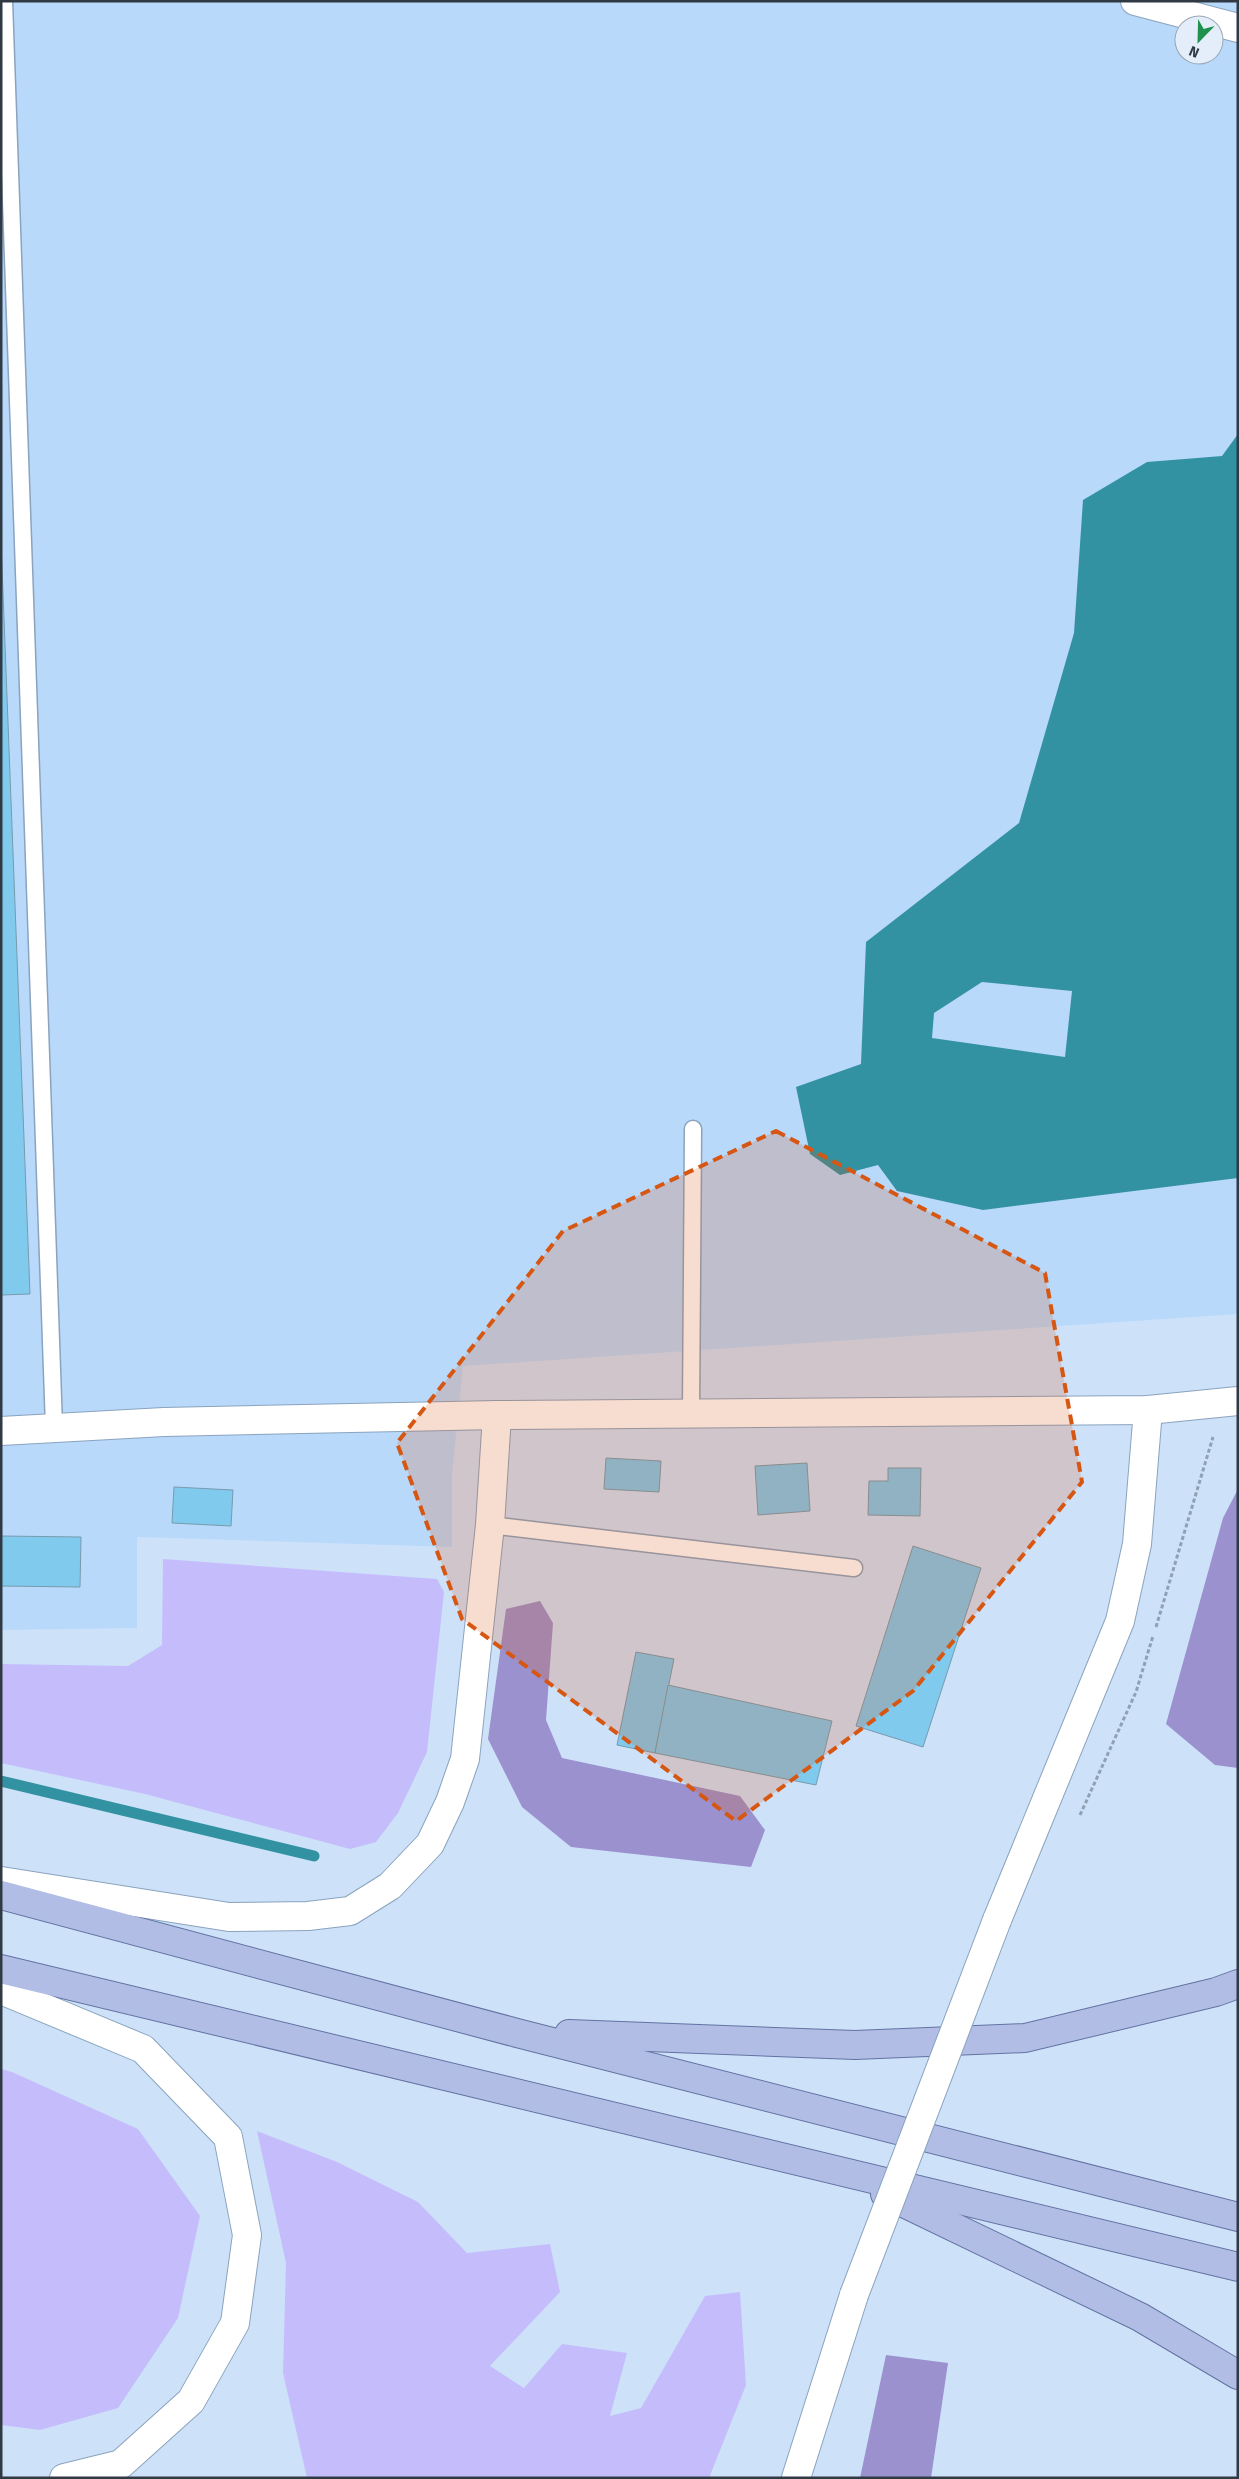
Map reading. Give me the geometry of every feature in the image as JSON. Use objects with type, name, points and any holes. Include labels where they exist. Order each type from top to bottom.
[{"type":"main road","points":[[1,1895],[516,2033],[1238,2216]]},
{"type":"main road","points":[[1,1968],[1238,2267]]},
{"type":"main road","points":[[516,2033],[855,2045],[1025,2038],[1216,1992],[1238,1984]]},
{"type":"main road","points":[[836,2171],[1140,2317],[1238,2375]]},
{"type":"street","points":[[1135,1],[1238,28]]},
{"type":"street","points":[[1,1432],[54,1427],[164,1422],[497,1415],[1148,1410],[1238,1401]]},
{"type":"street","points":[[796,2478],[854,2295],[997,1920],[1120,1621],[1137,1544],[1148,1410]]},
{"type":"street","points":[[1,1881],[229,1917],[308,1916],[350,1911],[390,1886],[430,1844],[450,1802],[465,1759],[490,1525],[497,1415]]},
{"type":"street","points":[[1,1990],[143,2049],[228,2137],[247,2235],[235,2323],[192,2401],[121,2464],[64,2478]]},
{"type":"lane","points":[[3,4],[54,1427]]},
{"type":"lane","points":[[691,1414],[693,1129]]},
{"type":"lane","points":[[490,1525],[854,1568]]},
{"type":"highlighted area","points":[[776,1131],[1045,1273],[1082,1482],[913,1691],[736,1821],[462,1619],[397,1443],[563,1231]]},
{"type":"shaded area","points":[[1,1],[1238,1],[1238,1314],[463,1366],[452,1473],[452,1547],[137,1537],[137,1628],[1,1630]]},
{"type":"shaded area","points":[[1238,434],[1238,1178],[983,1210],[897,1191],[878,1165],[840,1175],[810,1154],[796,1087],[861,1064],[866,942],[1019,823],[1074,633],[1083,500],[1147,462],[1222,456]],"holes":[[[982,982],[1072,991],[1065,1057],[932,1038],[934,1013]]]},
{"type":"shaded area","points":[[1238,1489],[1238,1768],[1215,1765],[1166,1724],[1223,1518]]},
{"type":"shaded area","points":[[163,1559],[437,1579],[444,1592],[427,1752],[398,1813],[376,1842],[350,1849],[145,1794],[1,1763],[1,1664],[128,1666],[162,1645]]},
{"type":"shaded area","points":[[540,1601],[553,1623],[546,1720],[562,1758],[740,1796],[765,1830],[751,1867],[571,1847],[522,1807],[488,1739],[506,1609]]},
{"type":"shaded area","points":[[1,2069],[12,2072],[138,2129],[200,2216],[178,2318],[118,2408],[40,2430],[1,2425]]},
{"type":"shaded area","points":[[257,2131],[337,2162],[418,2202],[467,2253],[550,2244],[560,2292],[490,2366],[524,2388],[562,2344],[627,2353],[610,2416],[641,2408],[705,2296],[740,2292],[746,2385],[709,2478],[307,2478],[283,2373],[286,2263]]},
{"type":"shaded area","points":[[886,2355],[948,2363],[931,2478],[860,2478]]},
{"type":"building","points":[[1,541],[30,1294],[1,1295]]},
{"type":"building","points":[[606,1458],[661,1461],[659,1492],[604,1489]]},
{"type":"building","points":[[807,1463],[810,1511],[758,1515],[755,1466]]},
{"type":"building","points":[[888,1468],[921,1468],[920,1516],[868,1515],[869,1481],[888,1481]]},
{"type":"building","points":[[174,1487],[233,1490],[231,1526],[172,1523]]},
{"type":"building","points":[[1,1536],[81,1537],[80,1587],[1,1586]]},
{"type":"building","points":[[913,1546],[981,1568],[923,1747],[856,1726]]},
{"type":"building","points":[[636,1652],[674,1659],[655,1753],[617,1745]]},
{"type":"building","points":[[668,1685],[832,1721],[816,1785],[655,1753]]},
{"type":"waterway","points":[[1,1781],[314,1856]]}]
